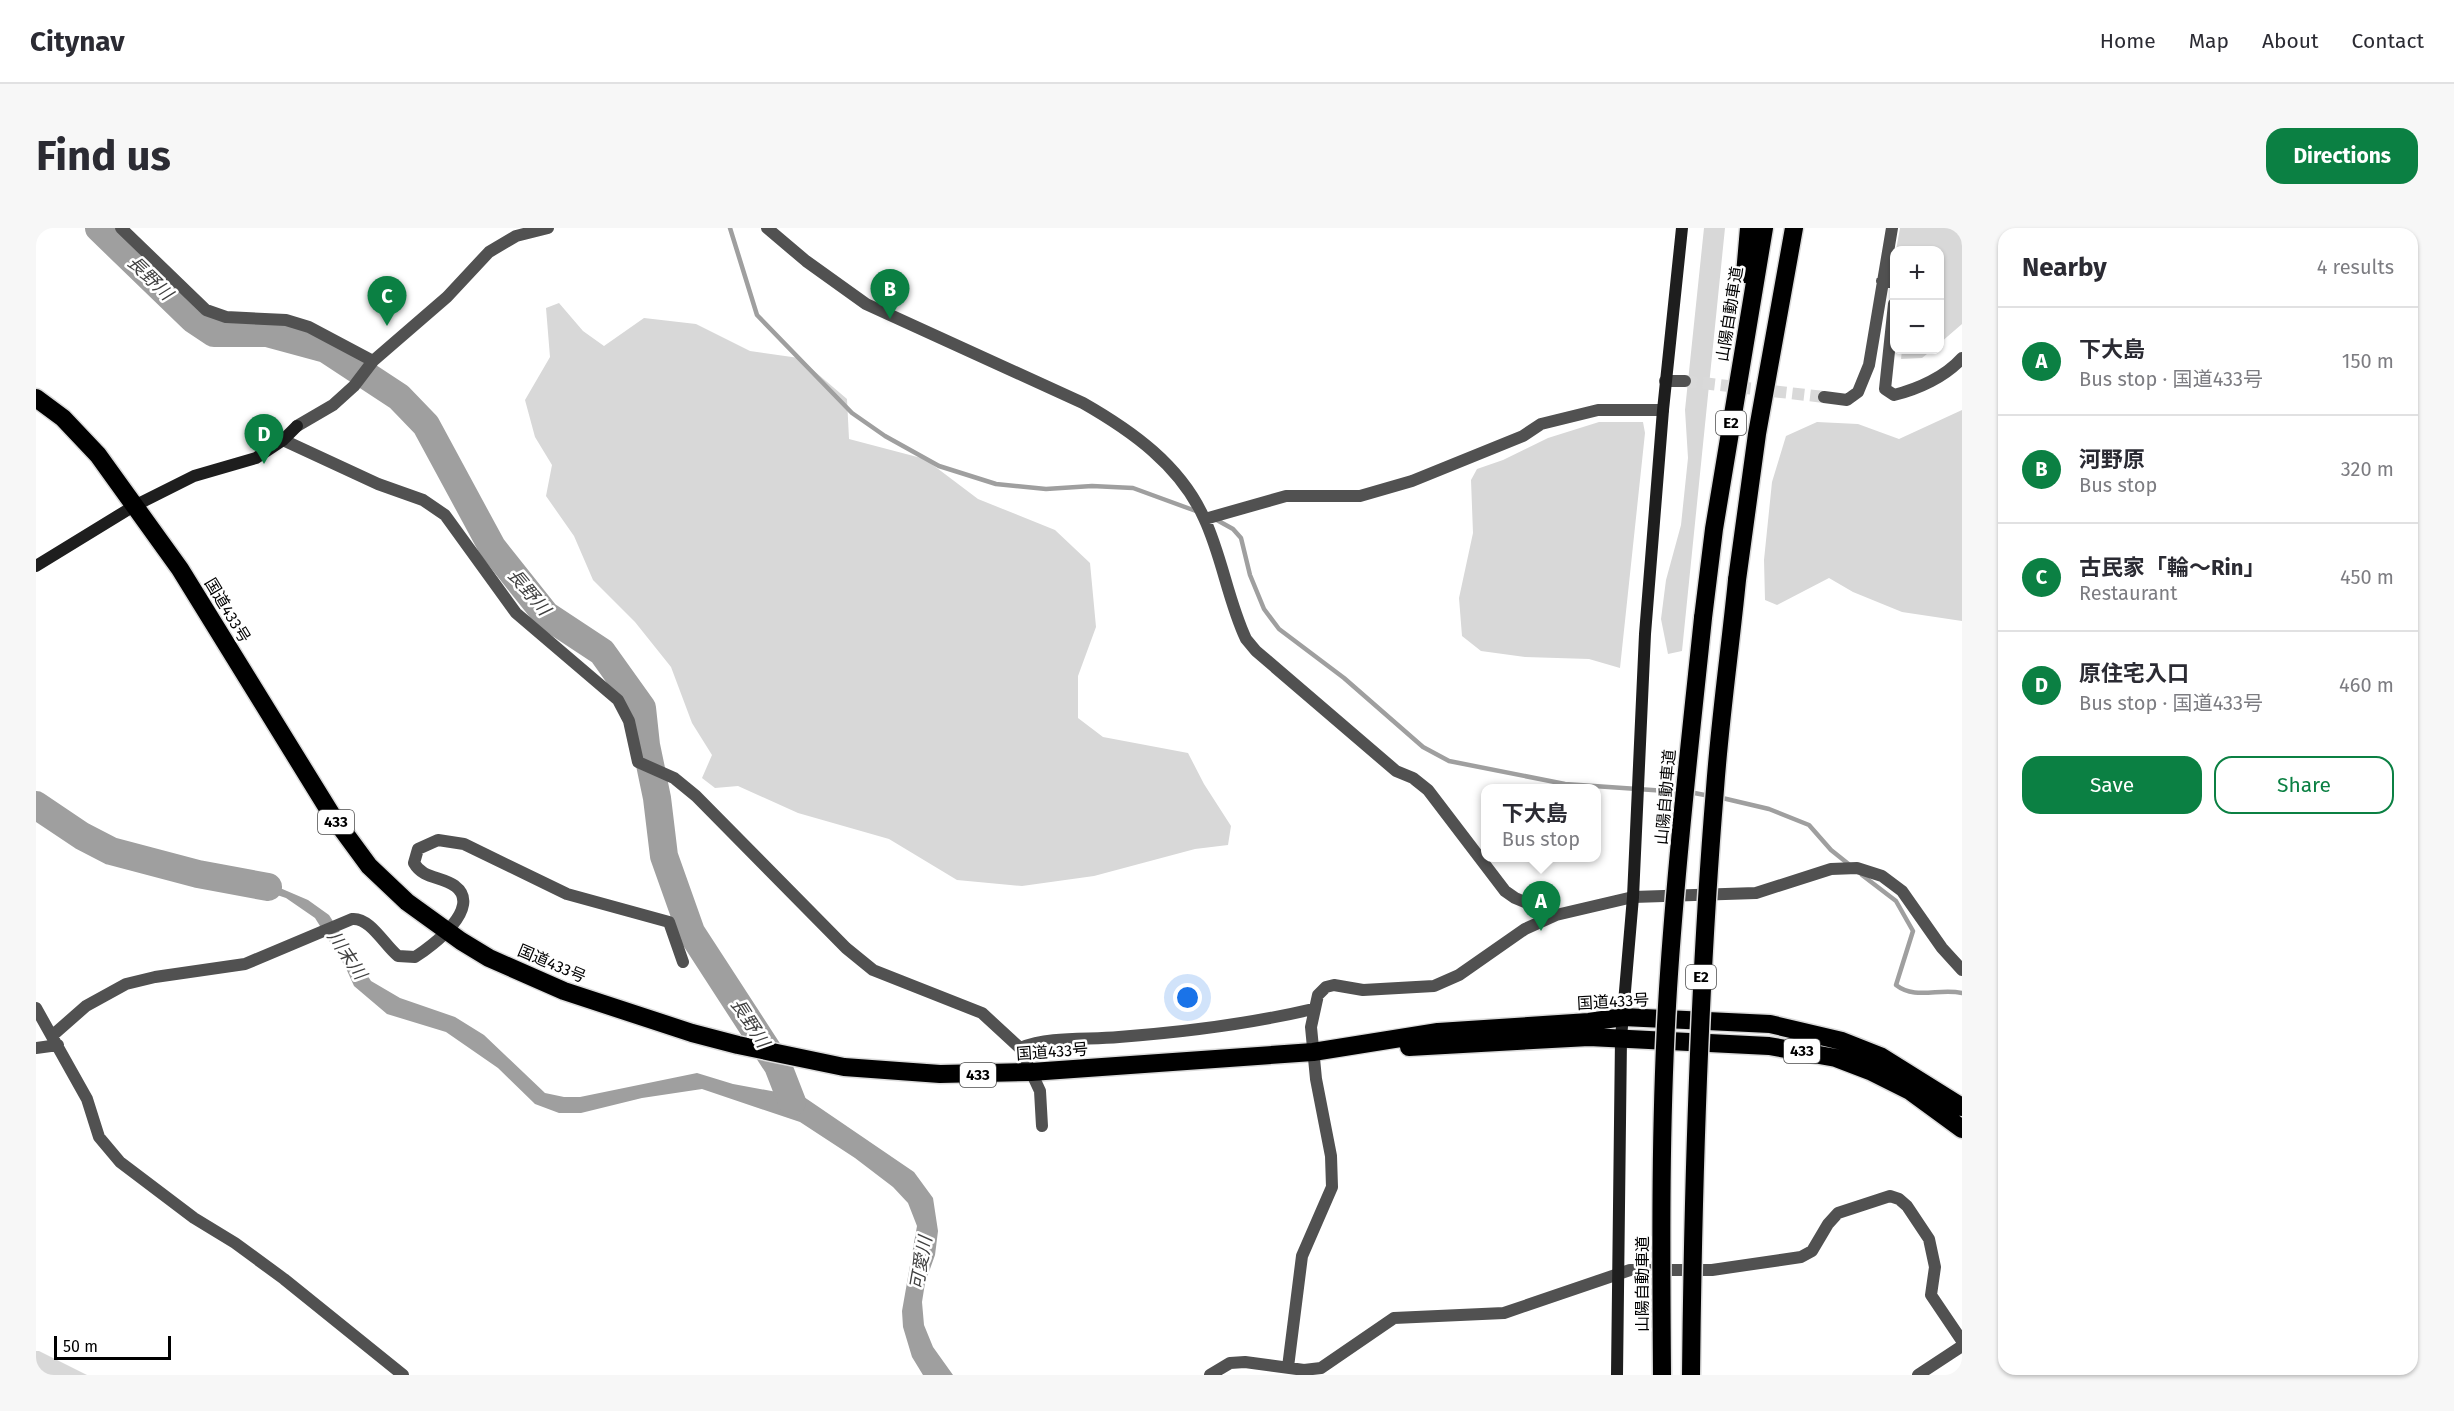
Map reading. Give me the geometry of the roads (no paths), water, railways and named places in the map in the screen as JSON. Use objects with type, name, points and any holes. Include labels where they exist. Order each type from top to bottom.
[{"type":"highway","points":[[1729,437],[1749,228]]},
{"type":"highway","name":"山陽自動車道","points":[[1662,1375],[1661,1222],[1668,990],[1685,782],[1703,618],[1729,437],[1764,228]]},
{"type":"highway","name":"E2","points":[[1691,1375],[1693,1188],[1701,983],[1715,787],[1737,580],[1757,434],[1795,228]]},
{"type":"highway","name":"国道433号","points":[[36,398],[81,435],[135,506],[180,569],[350,842],[388,885],[446,931],[489,958],[564,991],[720,1040],[844,1067],[921,1073],[1031,1072],[1316,1052],[1622,1038],[1769,1046],[1836,1058],[1870,1071],[1910,1091],[1962,1129]]},
{"type":"highway","name":"国道433号","points":[[1316,1052],[1438,1032],[1589,1022],[1623,1017],[1770,1024],[1815,1034],[1880,1056],[1962,1107]]},
{"type":"street","points":[[121,228],[206,310],[226,317],[286,320],[309,327],[370,365]]},
{"type":"street","points":[[36,566],[135,506],[194,476],[256,458],[283,440],[297,426],[333,405],[370,365],[447,297],[495,247],[516,236],[548,228]]},
{"type":"street","points":[[767,228],[806,261],[866,304],[1083,404],[1114,421],[1145,444],[1174,472],[1190,492],[1205,519],[1241,629],[1256,651],[1396,771],[1413,778],[1428,790],[1481,860]]},
{"type":"street","points":[[1617,1375],[1623,1017],[1633,897],[1645,634],[1665,381],[1682,228]]},
{"type":"street","points":[[1824,397],[1847,400],[1858,392],[1869,365],[1888,281],[1892,228]]},
{"type":"street","points":[[1890,342],[1885,389],[1894,395],[1916,389],[1956,365],[1962,358]]},
{"type":"street","points":[[1665,381],[1685,381]]},
{"type":"street","points":[[1205,519],[1286,496],[1360,496],[1412,481],[1523,436],[1541,424],[1598,410],[1663,410]]},
{"type":"street","points":[[283,440],[378,484],[423,500],[445,515],[516,613],[618,700],[629,721],[638,762],[674,778],[696,796],[837,940],[873,970],[982,1013],[1020,1048],[1041,1091],[1042,1126]]},
{"type":"street","points":[[36,1048],[55,1040],[86,1006],[126,984],[245,963],[345,921],[358,918],[368,925],[390,950],[407,958],[425,951],[461,914],[464,903],[462,893],[456,886],[418,870],[414,863],[418,849],[438,840],[464,844],[480,850],[567,894],[669,922],[683,962]]},
{"type":"street","points":[[1483,862],[1505,891],[1515,898],[1556,915]]},
{"type":"street","points":[[1288,1367],[1302,1256],[1328,1199],[1333,1174],[1311,1028],[1313,1009],[1318,995],[1326,987],[1334,985],[1363,990],[1434,986],[1459,975],[1526,929],[1556,915],[1633,897],[1756,893],[1831,869],[1857,868],[1882,876],[1902,891],[1942,948],[1962,970]]},
{"type":"street","points":[[36,1008],[87,1099],[99,1137],[120,1162],[194,1218],[284,1279],[403,1375]]},
{"type":"street","points":[[1020,1048],[1039,1041],[1089,1040],[1217,1029],[1313,1009]]},
{"type":"street","points":[[1210,1375],[1230,1363],[1272,1364],[1312,1370],[1321,1368],[1394,1318],[1504,1313],[1635,1269],[1712,1270],[1801,1257],[1812,1251],[1828,1224],[1838,1213],[1890,1196],[1899,1199],[1907,1206],[1927,1236],[1935,1268],[1931,1295],[1962,1341]]},
{"type":"street","points":[[1918,1375],[1962,1346]]},
{"type":"water","name":"可愛川","points":[[230,879],[259,879],[308,900],[329,915],[371,981],[400,998],[455,1017],[484,1035],[545,1093],[564,1097],[580,1097],[697,1073],[733,1084],[804,1097],[914,1172],[933,1198],[938,1231],[935,1255],[925,1283],[922,1302],[924,1325],[933,1347],[953,1375],[923,1375],[912,1357],[903,1327],[902,1311],[917,1226],[908,1203],[893,1187],[855,1158],[800,1122],[702,1089],[642,1098],[581,1113],[559,1113],[535,1104],[498,1068],[446,1032],[387,1014],[354,986],[345,966],[315,918],[286,898]]},
{"type":"waterway","name":"長野川","points":[[99,228],[193,319],[214,333],[267,333],[326,349],[399,397],[426,425],[492,547],[546,615],[602,652],[642,708],[664,856],[691,932],[778,1066],[792,1102]]},
{"type":"waterway","points":[[730,228],[757,315],[852,413],[885,436],[939,466],[996,484],[1046,489],[1092,486],[1133,488],[1196,511]]},
{"type":"waterway","points":[[1215,519],[1233,529],[1241,538],[1250,575],[1264,609],[1279,629],[1344,678],[1423,747],[1449,761],[1565,784]]},
{"type":"waterway","points":[[1601,786],[1681,792]]},
{"type":"waterway","points":[[1689,792],[1710,796]]},
{"type":"waterway","points":[[1718,797],[1769,809],[1809,825],[1831,850],[1851,866]]},
{"type":"waterway","name":"川末川","points":[[36,805],[82,836],[111,851],[198,874],[268,887]]},
{"type":"waterway","points":[[1862,875],[1896,901],[1913,931],[1896,985],[1919,993],[1962,993]]},
{"type":"tunnel","points":[[1685,381],[1824,397]]},
{"type":"place","name":"河野原","points":[[890,319]]},
{"type":"place","name":"古民家「輪～Rin」","points":[[387,326]]},
{"type":"place","name":"原住宅入口","points":[[264,464]]},
{"type":"place","name":"下大島","points":[[1541,931]]}]
